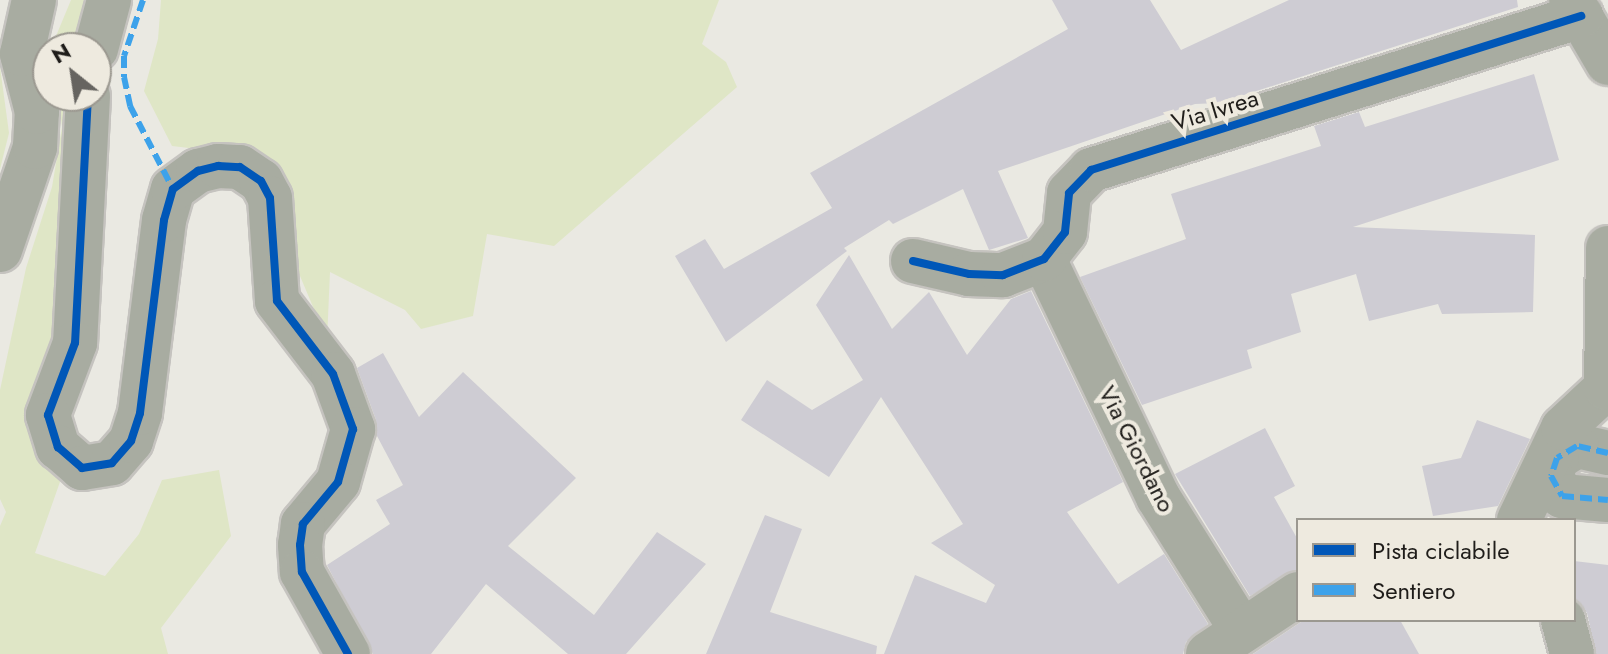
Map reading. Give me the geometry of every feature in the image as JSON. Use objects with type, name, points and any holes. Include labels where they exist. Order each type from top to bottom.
[{"type":"street","points":[[0,250],[35,147],[37,112],[22,54],[34,0]]},
{"type":"street","points":[[101,32],[109,0]]},
{"type":"street","name":"Via Ivrea","points":[[1044,259],[1065,232],[1069,193],[1091,170],[1576,8],[1608,63]]},
{"type":"street","points":[[87,112],[75,343],[48,415],[58,447],[82,468],[112,463],[131,441],[140,413],[153,300],[173,189],[198,171],[218,166],[240,167],[261,181],[270,198],[277,301],[333,374],[353,429],[338,482],[303,524],[300,545],[302,572],[348,654]]},
{"type":"street","points":[[1520,518],[1563,428],[1607,391],[1608,248]]},
{"type":"street","points":[[913,261],[969,274],[1003,275],[1044,259]]},
{"type":"street","name":"Via Giordano","points":[[1044,259],[1225,642]]},
{"type":"street","points":[[1608,453],[1577,446],[1557,458],[1551,476],[1562,496],[1608,500]]},
{"type":"street","points":[[1576,523],[1608,524]]},
{"type":"street","points":[[1225,642],[1296,595]]},
{"type":"street","points":[[1564,622],[1572,654]]},
{"type":"green space","points":[[71,0],[100,0],[91,32],[58,32]]},
{"type":"green space","points":[[161,0],[719,0],[702,44],[726,62],[737,87],[554,246],[487,234],[473,316],[421,329],[405,310],[330,272],[327,340],[249,155],[172,146],[144,91],[158,39]]},
{"type":"green space","points":[[0,67],[9,133],[0,169]]},
{"type":"green space","points":[[60,112],[77,112],[60,359],[35,428],[61,479],[35,553],[105,576],[139,534],[162,480],[219,470],[231,536],[161,628],[168,654],[0,654],[0,526],[6,512],[0,499],[0,390],[26,268],[52,187],[62,127]]},
{"type":"building","points":[[1052,0],[1150,0],[1181,50],[1289,0],[1517,0],[1518,7],[1219,103],[1195,104],[998,171],[1028,238],[989,250],[963,189],[893,224],[889,220],[844,248],[847,251],[726,342],[675,256],[705,239],[724,269],[832,208],[810,173],[1068,29]]},
{"type":"building","points":[[1534,74],[1559,160],[1353,227],[1535,235],[1533,312],[1442,314],[1438,304],[1369,321],[1356,274],[1291,294],[1301,332],[1247,350],[1252,368],[1142,405],[1080,277],[1186,239],[1171,194],[1321,146],[1314,126],[1359,112],[1365,127]]},
{"type":"building","points":[[849,255],[892,329],[929,292],[967,355],[1011,299],[1031,291],[1123,482],[1067,512],[1118,584],[1164,554],[1208,624],[1186,642],[1183,654],[884,654],[915,575],[986,603],[995,585],[931,543],[963,524],[881,397],[829,477],[741,420],[767,380],[812,410],[863,380],[816,305]]},
{"type":"building","points":[[383,353],[419,417],[463,372],[576,478],[508,546],[594,615],[657,532],[706,564],[626,654],[568,654],[486,584],[431,654],[373,654],[327,565],[390,524],[376,500],[403,485],[377,436],[376,420],[357,368]]},
{"type":"building","points":[[1477,420],[1530,439],[1498,506],[1433,516],[1422,466],[1461,458]]},
{"type":"building","points":[[1265,428],[1295,486],[1274,497],[1296,536],[1296,570],[1250,596],[1175,474]]},
{"type":"building","points":[[765,515],[802,529],[770,612],[877,646],[876,654],[706,654]]},
{"type":"building","points":[[1576,561],[1608,565],[1608,654],[1596,654],[1587,613],[1576,600]]},
{"type":"building","points":[[1301,622],[1401,622],[1419,654],[1253,654]]},
{"type":"marked path","points":[[143,0],[124,56],[124,77],[130,106],[173,189]]},
{"type":"marked path","points":[[1608,453],[1577,446],[1557,458],[1551,476],[1562,496],[1608,500]]},
{"type":"cycle path","points":[[913,261],[969,274],[1003,275],[1044,259],[1065,232],[1069,193],[1091,170],[1581,16]]},
{"type":"cycle path","points":[[87,112],[75,343],[48,415],[58,447],[82,468],[112,463],[131,441],[140,413],[164,220],[173,189],[198,171],[218,166],[240,167],[261,181],[270,198],[277,301],[333,374],[353,429],[338,482],[303,524],[300,545],[302,572],[348,654]]}]
